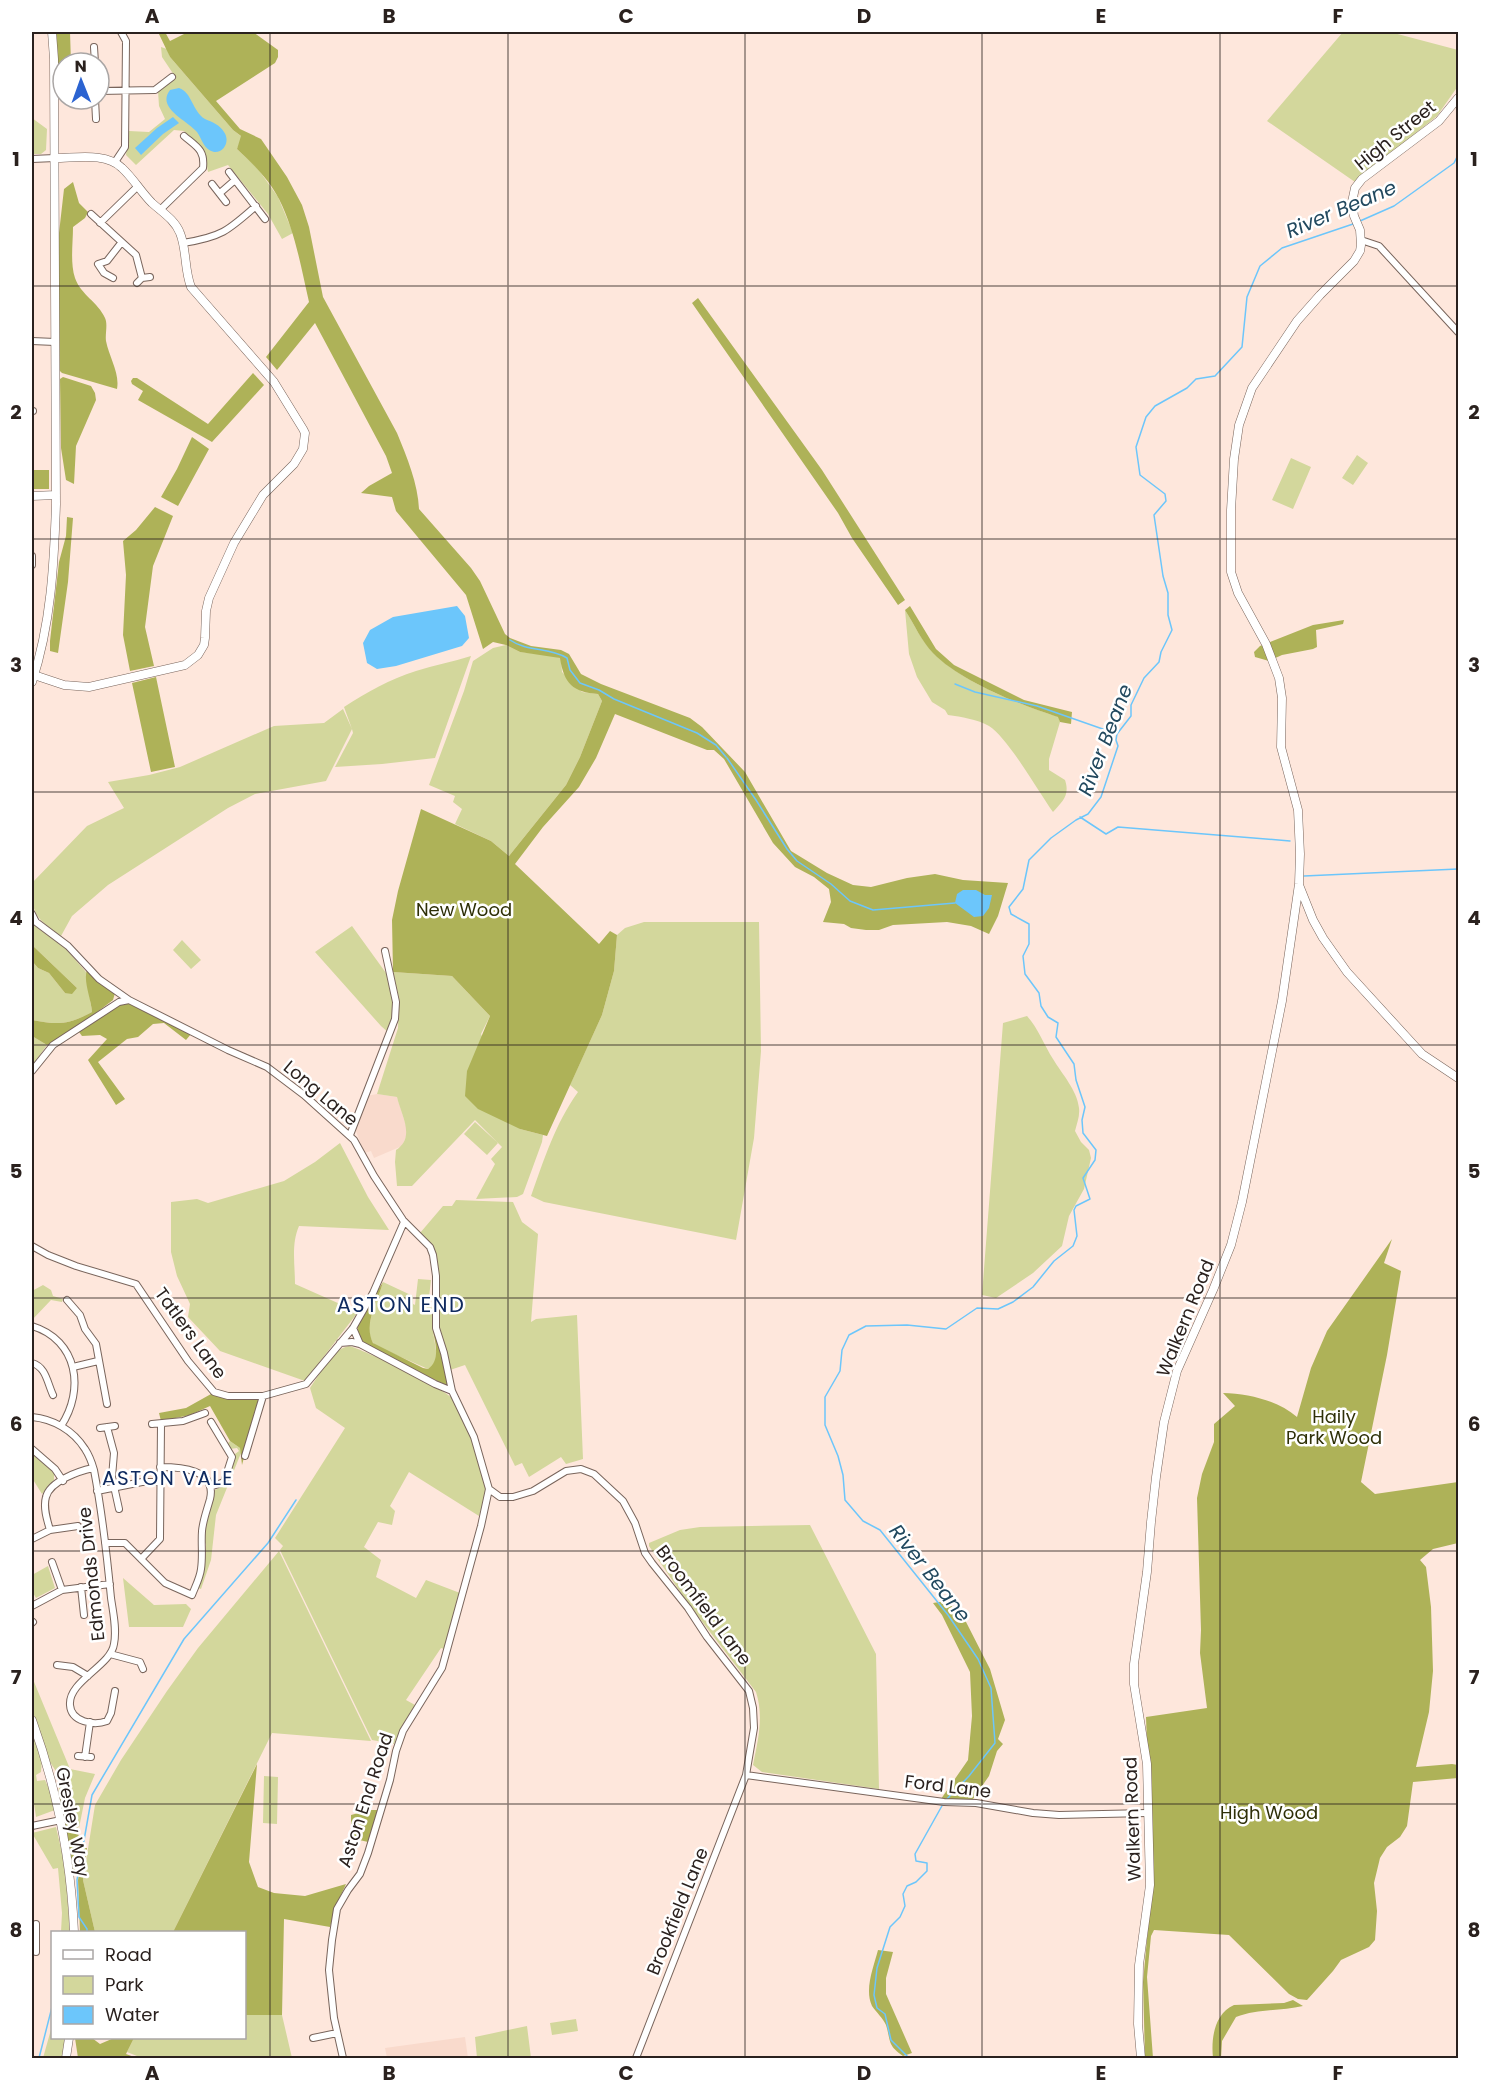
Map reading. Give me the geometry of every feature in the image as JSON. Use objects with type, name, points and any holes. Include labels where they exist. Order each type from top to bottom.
[{"type":"street","points":[[32,159],[55,158],[97,158],[115,162],[175,225],[183,243],[186,274],[190,287],[223,332],[274,382],[305,433],[303,449],[294,464],[263,495],[234,543],[209,598],[204,645],[198,655],[184,665],[89,687],[64,685],[33,678],[43,642],[51,598],[57,495],[55,342],[55,158],[54,59],[52,32]]},
{"type":"street","points":[[115,162],[125,147],[126,41],[121,32]]},
{"type":"street","points":[[94,47],[94,51]]},
{"type":"street","points":[[111,91],[155,90],[172,77]]},
{"type":"street","name":"High Street","points":[[1360,251],[1360,230],[1354,216],[1352,202],[1354,188],[1362,179],[1440,121],[1458,98]]},
{"type":"street","points":[[96,111],[96,119]]},
{"type":"street","points":[[160,210],[203,168],[204,157],[199,149],[184,136]]},
{"type":"street","points":[[229,172],[265,219]]},
{"type":"street","points":[[220,193],[235,180]]},
{"type":"street","points":[[212,184],[226,202]]},
{"type":"street","points":[[100,223],[138,186]]},
{"type":"street","points":[[183,243],[213,237],[227,231],[256,206]]},
{"type":"street","points":[[91,214],[136,255],[140,280],[150,277]]},
{"type":"street","points":[[1361,240],[1379,246],[1458,332]]},
{"type":"street","points":[[113,278],[104,273],[99,264],[106,261],[121,243]]},
{"type":"street","points":[[1360,251],[1370,243]]},
{"type":"street","name":"Walkern Road","points":[[1141,2058],[1138,2024],[1139,1965],[1150,1885],[1147,1764],[1134,1684],[1134,1664],[1148,1572],[1150,1522],[1164,1422],[1176,1371],[1231,1245],[1282,1001],[1299,884],[1298,810],[1281,747],[1280,678],[1266,644],[1238,593],[1231,572],[1234,459],[1239,425],[1252,388],[1297,321],[1354,261],[1360,251]]},
{"type":"street","points":[[32,341],[55,342]]},
{"type":"street","points":[[32,496],[57,495]]},
{"type":"street","points":[[32,556],[32,565]]},
{"type":"street","points":[[1299,884],[1313,920],[1347,972],[1422,1054],[1458,1078]]},
{"type":"street","name":"Long Lane","points":[[32,914],[36,922],[68,946],[99,979],[129,1000],[267,1067],[350,1135],[404,1222],[424,1240],[433,1255],[436,1276],[436,1328],[452,1390],[474,1437],[489,1489]]},
{"type":"street","points":[[350,1135],[396,1019],[396,1002],[385,951]]},
{"type":"street","points":[[32,1071],[53,1045],[119,1002],[129,1000]]},
{"type":"street","name":"Tatlers Lane","points":[[32,1246],[48,1256],[136,1284],[188,1361],[214,1392],[231,1397],[263,1396],[306,1384],[353,1328],[368,1303],[404,1222]]},
{"type":"street","points":[[67,1305],[79,1313],[85,1329],[95,1341],[106,1404]]},
{"type":"street","points":[[32,1326],[55,1338],[66,1352],[73,1367],[76,1380],[75,1392],[71,1410],[61,1426]]},
{"type":"street","points":[[353,1328],[360,1344]]},
{"type":"street","points":[[340,1343],[360,1344],[435,1384],[452,1390]]},
{"type":"street","points":[[73,1367],[98,1361]]},
{"type":"street","points":[[32,1362],[39,1364],[46,1374],[49,1391]]},
{"type":"street","points":[[104,1385],[112,1383]]},
{"type":"street","points":[[245,1456],[263,1396]]},
{"type":"street","points":[[152,1424],[183,1421],[205,1413]]},
{"type":"street","name":"Edmonds Drive","points":[[32,1417],[61,1426],[83,1446],[93,1468],[110,1584],[114,1645],[110,1654],[76,1688],[70,1698],[74,1716],[90,1722]]},
{"type":"street","points":[[210,1487],[224,1482],[232,1460],[232,1454],[211,1422]]},
{"type":"street","points":[[141,1559],[159,1539],[160,1424]]},
{"type":"street","points":[[115,1426],[104,1427],[114,1456],[112,1472],[119,1509]]},
{"type":"street","points":[[32,1449],[55,1469],[63,1481]]},
{"type":"street","points":[[105,1543],[125,1543],[165,1583],[192,1595],[201,1570],[202,1531],[210,1499],[210,1487],[206,1479],[192,1470],[160,1467]]},
{"type":"street","points":[[50,1530],[45,1498],[52,1488],[77,1472],[93,1468]]},
{"type":"street","name":"Broomfield Lane","points":[[489,1489],[500,1497],[513,1497],[532,1491],[566,1472],[581,1469],[594,1474],[623,1501],[635,1523],[645,1553],[749,1691],[754,1728],[746,1775]]},
{"type":"street","points":[[97,1491],[142,1482],[159,1482]]},
{"type":"street","name":"Aston End Road","points":[[343,2058],[331,2000],[329,1969],[337,1908],[360,1874],[403,1731],[442,1668],[489,1489]]},
{"type":"street","points":[[33,1536],[50,1530],[75,1528]]},
{"type":"street","points":[[52,1562],[58,1569],[62,1590]]},
{"type":"street","points":[[32,1606],[62,1590],[110,1584]]},
{"type":"street","points":[[81,1587],[85,1604],[84,1616]]},
{"type":"street","name":"Edmonds Drive","points":[[110,1654],[142,1660],[143,1669]]},
{"type":"street","points":[[60,1673],[60,1665],[73,1667],[88,1676]]},
{"type":"street","points":[[85,1757],[90,1722],[101,1723],[109,1719],[116,1695]]},
{"type":"street","name":"Gresley Way","points":[[32,1720],[48,1768],[61,1820],[70,1878],[74,1931]]},
{"type":"street","name":"Ford Lane","points":[[746,1775],[944,1802],[976,1803],[1033,1813],[1059,1815],[1147,1813]]},
{"type":"street","name":"Brookfield Lane","points":[[636,2058],[746,1775]]},
{"type":"street","points":[[34,1826],[61,1820]]},
{"type":"street","points":[[36,1924],[36,1953]]},
{"type":"street","points":[[313,2038],[337,2033]]},
{"type":"street","points":[[66,2058],[69,2039]]},
{"type":"shaded area","points":[[377,1094],[397,1097],[408,1132],[402,1146],[374,1158],[371,1151],[364,1153],[355,1128],[366,1096]]},
{"type":"shaded area","points":[[465,2037],[468,2058],[387,2058],[385,2048]]},
{"type":"green space","points":[[56,32],[70,32],[71,51],[57,51]]},
{"type":"green space","name":"New Wood","points":[[158,32],[165,32],[170,41],[188,32],[253,32],[278,50],[275,63],[216,101],[240,129],[261,139],[287,177],[302,205],[309,227],[323,297],[397,433],[414,480],[419,509],[480,581],[505,634],[531,646],[561,650],[569,654],[581,674],[690,718],[702,727],[745,772],[791,851],[827,873],[853,885],[871,887],[935,874],[963,880],[1008,883],[998,916],[989,934],[971,926],[947,922],[893,925],[879,930],[866,930],[851,928],[844,924],[823,922],[831,902],[829,889],[814,877],[795,867],[773,843],[724,759],[714,750],[707,750],[615,714],[596,758],[579,787],[543,827],[515,864],[599,944],[610,931],[617,935],[614,971],[602,1015],[547,1136],[520,1129],[478,1109],[465,1096],[467,1071],[490,1016],[452,976],[393,972],[392,920],[421,809],[491,841],[509,856],[566,785],[580,757],[602,701],[598,694],[576,689],[571,685],[564,674],[560,658],[520,652],[493,642],[483,649],[466,595],[396,511],[392,497],[361,493],[392,473],[386,456],[315,323],[277,370],[266,357],[309,302],[289,224],[279,199],[270,185],[237,149],[241,136],[233,130],[170,57]]},
{"type":"green space","points":[[1343,32],[1390,32],[1458,50],[1458,86],[1437,116],[1355,182],[1267,121]]},
{"type":"green space","points":[[161,47],[167,49],[170,57],[233,130],[242,137],[237,149],[258,169],[278,197],[293,233],[282,239],[268,214],[228,165],[208,172],[203,153],[184,131],[174,130],[136,165],[126,155],[129,131],[149,132],[165,119],[159,106],[158,91],[176,78],[162,57]]},
{"type":"green space","points":[[32,118],[47,129],[46,150],[41,154],[32,154]]},
{"type":"green space","points":[[73,182],[79,203],[88,212],[85,218],[73,227],[73,272],[81,289],[105,318],[106,341],[116,371],[117,389],[62,373],[59,370],[59,233],[64,189]]},
{"type":"green space","points":[[698,298],[822,470],[905,600],[898,605],[852,538],[838,513],[692,303]]},
{"type":"green space","points":[[253,373],[264,385],[212,442],[138,400],[143,391],[131,381],[137,378],[208,424]]},
{"type":"green space","points":[[63,377],[91,386],[96,400],[76,446],[74,484],[66,480],[61,448],[60,379]]},
{"type":"green space","points":[[192,437],[209,449],[178,506],[161,497]]},
{"type":"green space","points":[[1357,455],[1368,463],[1353,485],[1342,478]]},
{"type":"green space","points":[[1291,458],[1311,467],[1293,509],[1272,500]]},
{"type":"green space","points":[[32,470],[49,470],[49,489],[32,489]]},
{"type":"green space","points":[[155,507],[173,516],[153,566],[145,627],[154,666],[130,671],[123,635],[126,575],[123,541],[136,530]]},
{"type":"green space","points":[[67,517],[73,518],[68,582],[58,653],[50,651],[50,641],[59,562],[66,536]]},
{"type":"green space","points":[[910,606],[936,649],[954,665],[1024,700],[1072,712],[1071,724],[1060,722],[1058,717],[975,683],[945,664],[929,649],[918,633],[905,610]]},
{"type":"green space","points":[[905,610],[930,649],[960,674],[1010,699],[1059,717],[1060,722],[1049,759],[1049,770],[1065,780],[1067,790],[1063,801],[1053,812],[1014,753],[997,732],[979,722],[948,715],[945,710],[932,702],[917,677],[909,654]]},
{"type":"green space","points":[[1344,620],[1343,624],[1316,630],[1317,647],[1313,649],[1282,655],[1269,661],[1255,657],[1254,652],[1260,646],[1313,625]]},
{"type":"green space","points":[[506,645],[520,652],[561,658],[562,672],[582,692],[598,694],[602,701],[580,757],[566,785],[509,856],[491,841],[455,824],[462,809],[453,802],[455,796],[429,785],[473,661],[493,648]]},
{"type":"green space","points":[[471,656],[435,758],[335,767],[353,733],[344,707],[379,686],[406,674]]},
{"type":"green space","points":[[156,677],[175,767],[151,772],[132,683]]},
{"type":"green space","points":[[343,709],[352,729],[326,781],[255,794],[228,808],[108,885],[72,916],[61,936],[41,919],[34,909],[32,883],[87,826],[124,808],[108,782],[180,767],[274,726],[324,723]]},
{"type":"green space","points":[[32,920],[35,926],[66,949],[86,972],[92,1012],[63,1023],[32,1020],[32,961],[38,968],[49,973],[65,993],[77,988],[32,945]]},
{"type":"green space","points":[[644,922],[759,922],[761,1051],[754,1138],[736,1240],[544,1202],[531,1196],[556,1129],[578,1092],[570,1085],[602,1015],[614,971],[617,935],[625,928]]},
{"type":"green space","points":[[352,926],[386,973],[393,1003],[389,1033],[315,952]]},
{"type":"green space","points":[[182,940],[201,960],[191,969],[173,950]]},
{"type":"green space","points":[[32,945],[77,988],[72,994],[65,993],[49,973],[38,968],[32,961]]},
{"type":"green space","points":[[87,969],[115,993],[113,1000],[76,1028],[47,1045],[32,1036],[32,1020],[63,1023],[92,1012],[87,985]]},
{"type":"green space","points":[[393,972],[452,976],[490,1016],[481,1034],[520,1129],[543,1135],[523,1194],[517,1197],[476,1199],[495,1164],[491,1159],[502,1147],[475,1120],[412,1186],[397,1186],[396,1150],[405,1139],[406,1125],[397,1097],[377,1094],[398,1028],[399,998]]},
{"type":"green space","points":[[131,1002],[191,1034],[186,1040],[164,1023],[153,1024],[138,1037],[127,1039],[98,1062],[125,1099],[116,1105],[88,1060],[107,1039],[100,1035],[82,1036],[79,1032],[120,1005]]},
{"type":"green space","points":[[1027,1016],[1069,1082],[1078,1101],[1079,1111],[1075,1131],[1089,1150],[1091,1158],[1084,1189],[1069,1216],[1062,1246],[1033,1273],[996,1298],[982,1295],[1003,1023]]},
{"type":"green space","points":[[32,1036],[47,1045],[32,1066]]},
{"type":"green space","points":[[475,1122],[498,1143],[487,1155],[464,1134]]},
{"type":"green space","points":[[340,1143],[368,1197],[389,1230],[299,1226],[294,1247],[295,1284],[358,1312],[305,1381],[220,1351],[188,1317],[190,1304],[177,1276],[171,1252],[171,1202],[197,1199],[208,1203],[284,1181]]},
{"type":"green space","points":[[456,1200],[513,1202],[522,1222],[538,1234],[531,1322],[536,1319],[577,1315],[583,1459],[566,1464],[561,1457],[529,1477],[522,1463],[515,1466],[465,1365],[450,1370],[439,1325],[438,1265],[429,1244],[420,1233],[443,1206],[452,1206]]},
{"type":"green space","name":"High Wood","points":[[1392,1239],[1384,1263],[1401,1271],[1387,1355],[1361,1482],[1375,1494],[1458,1482],[1458,1543],[1433,1549],[1420,1560],[1426,1567],[1431,1607],[1433,1671],[1429,1712],[1416,1767],[1458,1765],[1458,1778],[1413,1782],[1407,1826],[1380,1858],[1374,1883],[1377,1911],[1375,1940],[1369,1947],[1341,1960],[1307,2000],[1298,1999],[1289,1994],[1229,1935],[1154,1930],[1151,1936],[1147,1977],[1153,2058],[1145,2058],[1143,1982],[1152,1885],[1146,1717],[1207,1708],[1200,1653],[1197,1498],[1202,1474],[1214,1442],[1214,1424],[1235,1406],[1223,1393],[1272,1402],[1297,1417],[1311,1368],[1327,1331]]},
{"type":"green space","points":[[418,1279],[431,1280],[428,1306],[426,1306],[433,1308],[432,1325],[437,1357],[434,1365],[428,1369],[376,1346],[369,1332],[383,1282],[413,1296],[415,1305]]},
{"type":"green space","points":[[383,1282],[370,1320],[370,1335],[373,1343],[428,1369],[436,1355],[432,1325],[443,1352],[448,1386],[367,1347],[359,1338],[359,1323]]},
{"type":"green space","points":[[43,1285],[51,1290],[53,1296],[63,1299],[62,1302],[51,1300],[32,1320],[32,1291]]},
{"type":"green space","points":[[349,1346],[403,1370],[452,1398],[474,1445],[486,1485],[479,1516],[409,1472],[390,1506],[395,1511],[392,1525],[378,1522],[364,1547],[381,1560],[376,1577],[416,1598],[426,1580],[460,1593],[444,1649],[441,1648],[406,1700],[415,1705],[394,1744],[372,1740],[280,1550],[283,1546],[275,1538],[345,1428],[316,1408],[310,1388],[331,1357],[342,1348]]},
{"type":"green space","points":[[211,1394],[259,1401],[242,1465],[240,1448],[230,1441],[210,1406],[190,1415],[161,1421],[159,1413],[186,1408]]},
{"type":"green space","points":[[230,1441],[240,1448],[241,1453],[216,1515],[211,1560],[201,1589],[198,1588],[206,1553],[204,1542],[212,1492],[225,1484],[235,1454],[239,1451],[237,1448],[230,1449],[227,1444]]},
{"type":"green space","points":[[32,1453],[54,1473],[54,1480],[42,1494],[32,1478]]},
{"type":"green space","points":[[810,1525],[876,1654],[879,1789],[762,1772],[753,1765],[760,1719],[756,1692],[687,1602],[649,1546],[649,1543],[680,1530],[700,1527]]},
{"type":"green space","points":[[279,1551],[371,1741],[272,1733],[173,1931],[95,1931],[83,1880],[95,1805],[121,1760],[198,1648]]},
{"type":"green space","points":[[48,1566],[55,1588],[36,1598],[32,1591],[32,1575]]},
{"type":"green space","points":[[123,1578],[154,1605],[186,1604],[191,1609],[183,1627],[129,1627]]},
{"type":"green space","points":[[946,1601],[964,1618],[990,1669],[1005,1720],[998,1739],[1003,1744],[997,1751],[989,1776],[973,1799],[941,1799],[968,1760],[972,1716],[970,1672],[942,1615],[933,1603]]},
{"type":"green space","points":[[32,1677],[70,1769],[95,1774],[85,1798],[79,1828],[71,1806],[61,1809],[58,1794],[59,1776],[48,1759],[32,1709]]},
{"type":"green space","points":[[32,1728],[42,1759],[41,1772],[36,1775],[37,1781],[45,1780],[55,1810],[36,1817],[32,1790]]},
{"type":"green space","points":[[257,1764],[249,1862],[258,1887],[274,1893],[305,1896],[346,1884],[335,1908],[330,1927],[284,1919],[282,2015],[246,2015],[246,1931],[174,1931]]},
{"type":"green space","points":[[264,1776],[278,1777],[277,1824],[263,1823]]},
{"type":"green space","points":[[71,1806],[79,1840],[74,1876],[61,1809]]},
{"type":"green space","points":[[378,1810],[368,1842],[351,1838],[351,1815]]},
{"type":"green space","points":[[56,1827],[65,1866],[70,1931],[61,1931],[62,1913],[58,1868],[53,1869],[32,1833]]},
{"type":"green space","points":[[83,1848],[87,1848],[83,1880],[95,1931],[80,1931],[78,1880]]},
{"type":"green space","points":[[878,1950],[893,1952],[886,1978],[886,1994],[912,2053],[903,2056],[892,2046],[886,2025],[872,2006],[870,1999],[870,1978]]},
{"type":"green space","points":[[1293,2000],[1303,2006],[1236,2017],[1222,2041],[1221,2058],[1213,2058],[1215,2028],[1227,2009],[1234,2005],[1284,2003]]},
{"type":"green space","points":[[246,2015],[282,2015],[292,2058],[142,2058],[127,2052],[134,2039],[246,2039]]},
{"type":"green space","points":[[576,2019],[578,2031],[552,2035],[550,2023]]},
{"type":"green space","points":[[527,2026],[531,2058],[477,2058],[475,2037]]},
{"type":"green space","points":[[51,2030],[51,2039],[65,2039],[62,2058],[43,2058]]},
{"type":"green space","points":[[75,2039],[93,2039],[100,2044],[112,2039],[134,2039],[126,2054],[137,2058],[78,2058]]},
{"type":"water","points":[[179,88],[187,93],[201,116],[224,132],[227,139],[224,148],[218,152],[208,149],[197,132],[170,108],[167,96],[170,90]]},
{"type":"water","points":[[173,117],[179,123],[163,134],[141,155],[135,148]]},
{"type":"water","points":[[457,606],[465,616],[469,638],[462,646],[396,666],[377,669],[367,663],[363,643],[370,630],[393,617]]},
{"type":"water","points":[[963,890],[976,890],[985,895],[992,895],[989,908],[983,916],[974,917],[955,903],[957,894]]},
{"type":"waterway","name":"River Beane","points":[[1360,221],[1394,206],[1454,163],[1458,155]]},
{"type":"waterway","name":"River Beane","points":[[946,1800],[995,1743],[991,1688],[978,1659],[948,1615],[880,1530],[863,1521],[845,1500],[843,1475],[838,1456],[825,1425],[825,1397],[840,1371],[842,1350],[849,1335],[866,1326],[907,1325],[946,1329],[977,1308],[998,1309],[1013,1302],[1033,1287],[1054,1261],[1073,1246],[1077,1236],[1074,1210],[1076,1206],[1090,1199],[1083,1178],[1095,1160],[1096,1150],[1083,1133],[1082,1120],[1085,1107],[1076,1080],[1074,1064],[1056,1037],[1058,1023],[1048,1017],[1041,1006],[1039,993],[1025,974],[1023,956],[1029,944],[1029,924],[1011,914],[1009,907],[1023,889],[1029,860],[1051,838],[1088,814],[1101,797],[1118,746],[1117,734],[1131,716],[1131,705],[1144,678],[1159,662],[1161,652],[1172,630],[1154,515],[1166,501],[1165,494],[1140,475],[1136,447],[1146,417],[1155,406],[1187,388],[1196,379],[1215,376],[1242,347],[1247,297],[1260,266],[1282,248],[1353,224]]},
{"type":"waterway","points":[[510,640],[567,658],[570,670],[580,683],[697,733],[716,745],[726,757]]},
{"type":"waterway","points":[[955,684],[975,692],[1037,706],[1117,734]]},
{"type":"waterway","points":[[727,758],[797,861],[831,884],[850,901],[873,910],[955,903]]},
{"type":"waterway","points":[[1080,817],[1106,834],[1118,827],[1290,841]]},
{"type":"waterway","points":[[1304,876],[1458,869]]},
{"type":"waterway","points":[[87,1931],[79,1917],[77,1880],[92,1795],[184,1639],[268,1543],[296,1500]]},
{"type":"waterway","name":"River Beane","points":[[909,2058],[891,2040],[885,2014],[877,2008],[874,1995],[877,1968],[890,1927],[900,1917],[905,1906],[903,1894],[907,1886],[916,1882],[927,1871],[927,1863],[916,1861],[915,1854],[943,1804]]},
{"type":"waterway","points":[[39,2058],[51,2011]]},
{"type":"district","name":"ASTON END","points":[[401,1304]]},
{"type":"district","name":"ASTON VALE","points":[[168,1478]]},
{"type":"park label","name":"Haily Park Wood","points":[[1334,1426]]}]
